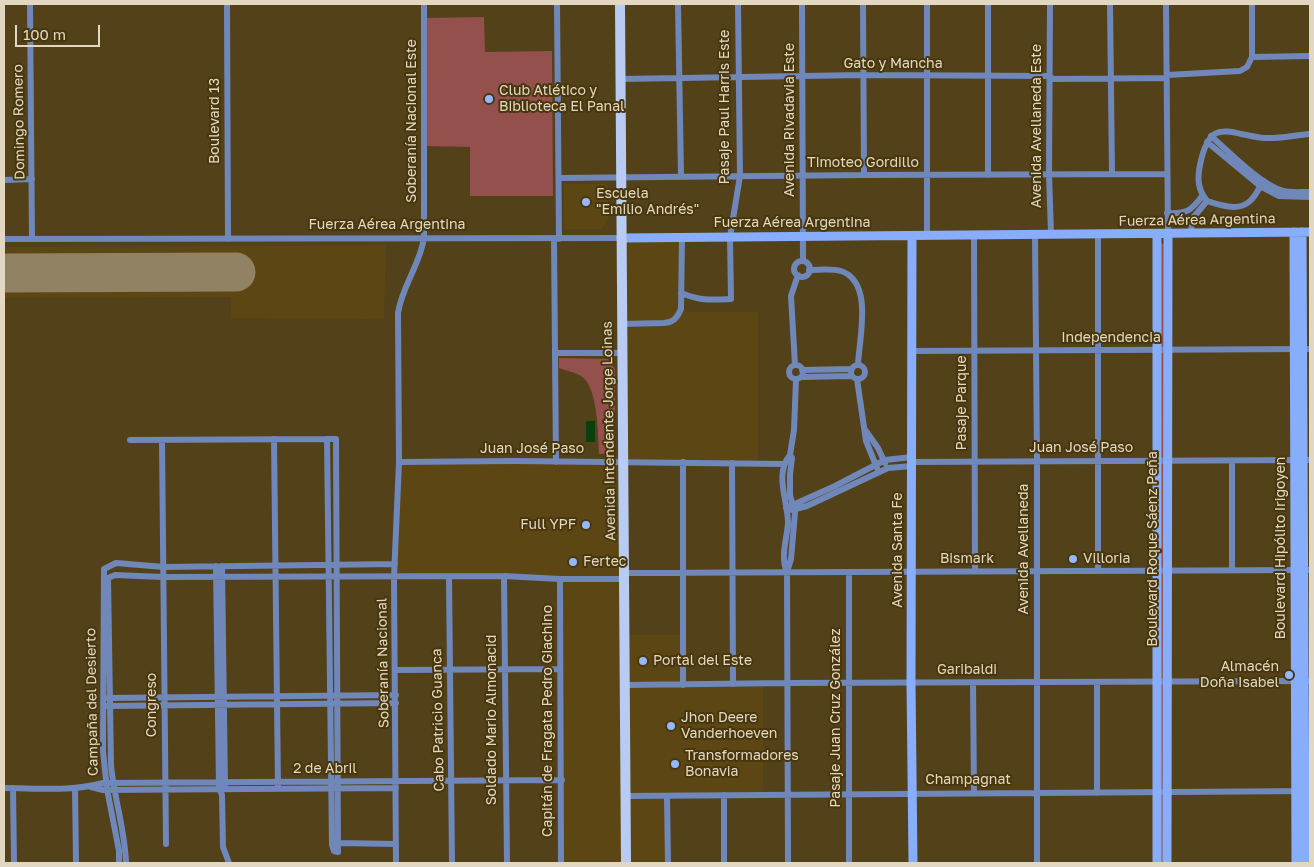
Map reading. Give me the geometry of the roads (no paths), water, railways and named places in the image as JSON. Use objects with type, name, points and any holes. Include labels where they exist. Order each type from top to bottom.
[{"type":"main road","name":"Avenida Intendente Jorge Loinas","points":[[620,4],[626,863]]},
{"type":"street","name":"Domingo Romero","points":[[30,4],[32,239]]},
{"type":"street","name":"Boulevard 13","points":[[227,4],[228,239]]},
{"type":"street","name":"Soberanía Nacional Este","points":[[399,462],[398,313],[400,300],[422,251],[424,238],[424,4]]},
{"type":"street","points":[[556,462],[556,239],[559,178],[557,4]]},
{"type":"street","points":[[678,4],[681,176]]},
{"type":"street","name":"Pasaje Paul Harris Este","points":[[682,293],[697,299],[731,299],[730,237],[740,176],[738,4]]},
{"type":"street","name":"Avenida Rivadavia Este","points":[[802,4],[802,261]]},
{"type":"street","points":[[863,4],[864,175]]},
{"type":"street","points":[[927,4],[927,236]]},
{"type":"street","points":[[988,4],[988,174]]},
{"type":"street","name":"Avenida Avellaneda Este","points":[[1035,236],[1051,233],[1049,174],[1050,4]]},
{"type":"street","points":[[1110,4],[1112,174]]},
{"type":"street","points":[[1166,4],[1168,234]]},
{"type":"street","points":[[1252,4],[1252,57],[1310,56]]},
{"type":"street","name":"Gato y Mancha","points":[[620,79],[863,76],[1050,76],[1052,79],[1111,79],[1240,71],[1247,67],[1252,57]]},
{"type":"street","points":[[1262,184],[1252,200],[1244,206],[1236,207],[1205,198],[1198,186],[1199,170],[1209,139],[1221,131],[1230,130],[1266,138],[1310,134]]},
{"type":"street","points":[[1209,139],[1279,196],[1310,197]]},
{"type":"street","name":"Timoteo Gordillo","points":[[559,178],[1166,174]]},
{"type":"street","points":[[4,180],[32,179]]},
{"type":"street","points":[[1262,184],[1285,192],[1310,192]]},
{"type":"street","points":[[1167,213],[1187,212],[1205,198]]},
{"type":"street","points":[[1191,234],[1192,219],[1205,198]]},
{"type":"street","name":"Fuerza Aérea Argentina","points":[[4,240],[912,237],[1302,232]]},
{"type":"street","name":"Boulevard Hipólito Irigoyen","points":[[1302,232],[1303,790],[1305,863]]},
{"type":"street","name":"Boulevard Roque Sáenz Peña","points":[[1157,863],[1157,570],[1167,350],[1168,234]]},
{"type":"street","name":"Pasaje Parque","points":[[974,235],[975,571]]},
{"type":"street","points":[[1098,235],[1098,570]]},
{"type":"street","name":"Boulevard Roque Sáenz Peña","points":[[1157,235],[1157,350],[1167,570],[1167,863]]},
{"type":"street","name":"Avenida Avellaneda","points":[[1035,236],[1037,863]]},
{"type":"street","points":[[622,324],[664,323],[676,319],[681,309],[682,237]]},
{"type":"street","name":"Avenida Santa Fe","points":[[912,237],[911,683],[913,863]]},
{"type":"street","points":[[802,261],[807,263],[809,270],[805,276],[798,275],[795,272],[795,266],[798,262],[802,261]]},
{"type":"street","points":[[809,270],[841,271],[852,278],[859,287],[862,300],[858,365]]},
{"type":"street","points":[[794,365],[791,296],[798,275]]},
{"type":"street","name":"Independencia","points":[[912,351],[1303,349]]},
{"type":"street","points":[[555,353],[622,353]]},
{"type":"street","points":[[794,365],[788,372],[792,378],[800,375],[854,375],[862,378],[865,373],[863,366],[858,365]]},
{"type":"street","points":[[787,572],[784,565],[788,520],[782,483],[785,464],[790,455],[800,375],[799,366],[794,365]]},
{"type":"street","points":[[858,365],[854,366],[854,375],[866,430],[866,441],[879,472]]},
{"type":"street","points":[[866,430],[887,468]]},
{"type":"street","points":[[274,439],[274,576],[278,785]]},
{"type":"street","points":[[327,439],[328,565],[333,576]]},
{"type":"street","points":[[130,440],[336,439],[337,565],[333,576],[335,842],[396,844]]},
{"type":"street","name":"Congreso","points":[[162,440],[166,844]]},
{"type":"street","points":[[788,863],[787,572],[791,560],[794,507],[790,495],[792,458],[790,455]]},
{"type":"street","name":"Juan José Paso","points":[[786,510],[884,460],[912,462],[1303,460]]},
{"type":"street","points":[[1232,460],[1232,570]]},
{"type":"street","name":"Juan José Paso","points":[[399,462],[785,464]]},
{"type":"street","name":"Soberanía Nacional","points":[[396,863],[394,577],[399,462]]},
{"type":"street","points":[[683,684],[684,462]]},
{"type":"street","name":"Juan José Paso","points":[[794,507],[807,506],[887,468],[912,462]]},
{"type":"street","points":[[732,463],[733,684]]},
{"type":"street","name":"Campaña del Desierto","points":[[107,698],[104,569],[116,563],[164,567]]},
{"type":"street","points":[[164,567],[395,564]]},
{"type":"street","points":[[219,566],[223,847],[229,863]]},
{"type":"street","name":"Bismark","points":[[108,578],[115,575],[163,577],[504,576],[560,579],[684,573],[1303,570]]},
{"type":"street","name":"Pasaje Juan Cruz González","points":[[849,572],[849,863]]},
{"type":"street","name":"Cabo Patricio Guanca","points":[[449,576],[452,863]]},
{"type":"street","name":"Soldado Mario Almonacid","points":[[504,576],[507,863]]},
{"type":"street","name":"Campaña del Desierto","points":[[108,578],[107,706],[111,765],[110,786],[119,863]]},
{"type":"street","name":"Capitán de Fragata Pedro Giachino","points":[[560,579],[562,863]]},
{"type":"street","points":[[396,670],[560,670]]},
{"type":"street","name":"Garibaldi","points":[[624,685],[1303,681]]},
{"type":"street","points":[[973,682],[974,793]]},
{"type":"street","points":[[1097,682],[1097,793]]},
{"type":"street","points":[[107,698],[396,695]]},
{"type":"street","points":[[107,706],[396,703]]},
{"type":"street","name":"2 de Abril","points":[[4,788],[396,784],[451,780],[562,780]]},
{"type":"street","name":"Campaña del Desierto","points":[[110,786],[125,848],[126,863]]},
{"type":"street","points":[[13,788],[14,863]]},
{"type":"street","points":[[75,788],[76,863]]},
{"type":"street","name":"Boulevard Hipólito Irigoyen","points":[[1296,863],[1303,790]]},
{"type":"street","name":"Champagnat","points":[[626,796],[1303,790]]},
{"type":"street","points":[[724,795],[724,863]]},
{"type":"street","points":[[667,796],[668,863]]},
{"type":"place","name":"Club Atlético y Biblioteca El Panal","points":[[489,99]]},
{"type":"place","name":"Escuela \"Emilio Andrés\"","points":[[586,202]]},
{"type":"place","name":"Full YPF","points":[[586,525]]},
{"type":"place","name":"Villoria","points":[[1073,559]]},
{"type":"place","name":"Fertec","points":[[573,562]]},
{"type":"place","name":"Portal del Este","points":[[643,661]]},
{"type":"place","name":"Almacén Doña Isabel","points":[[1289,675]]},
{"type":"place","name":"Jhon Deere Vanderhoeven","points":[[671,726]]},
{"type":"place","name":"Transformadores Bonavia","points":[[675,764]]}]
